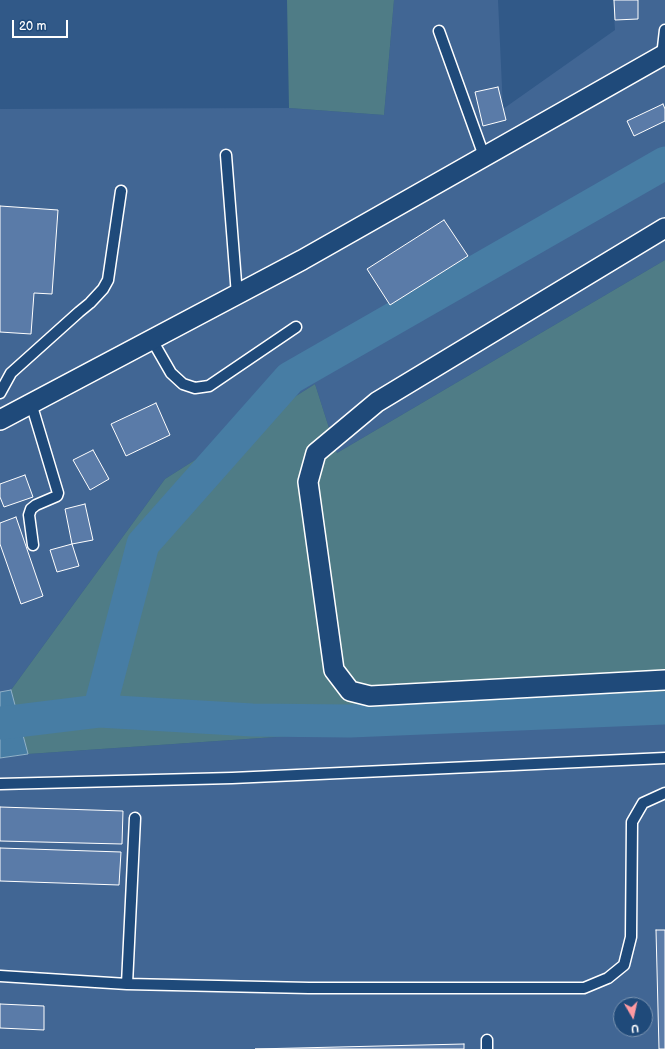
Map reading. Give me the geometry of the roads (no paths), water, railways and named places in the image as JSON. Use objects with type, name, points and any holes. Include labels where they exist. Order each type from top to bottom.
[{"type":"street","points":[[0,420],[237,295],[663,55]]},
{"type":"street","points":[[665,228],[377,402],[316,453],[308,482],[334,670],[350,691],[370,696],[665,680]]},
{"type":"lane","points":[[663,55],[665,30]]},
{"type":"lane","points":[[439,31],[484,156]]},
{"type":"lane","points":[[226,155],[237,295]]},
{"type":"lane","points":[[0,392],[11,373],[90,303],[103,289],[108,280],[121,191]]},
{"type":"lane","points":[[152,340],[171,373],[183,384],[195,388],[209,386],[296,327]]},
{"type":"lane","points":[[31,403],[58,493],[57,496],[36,505],[31,509],[29,515],[33,545]]},
{"type":"lane","points":[[0,784],[240,778],[665,758]]},
{"type":"lane","points":[[0,976],[127,984],[309,988],[584,988],[608,978],[624,965],[631,937],[632,822],[643,803],[665,793]]},
{"type":"lane","points":[[127,984],[135,818]]},
{"type":"waterway","points":[[99,711],[143,544],[290,378],[665,163]]},
{"type":"waterway","points":[[0,723],[99,711],[252,720],[350,721],[665,708]]}]
